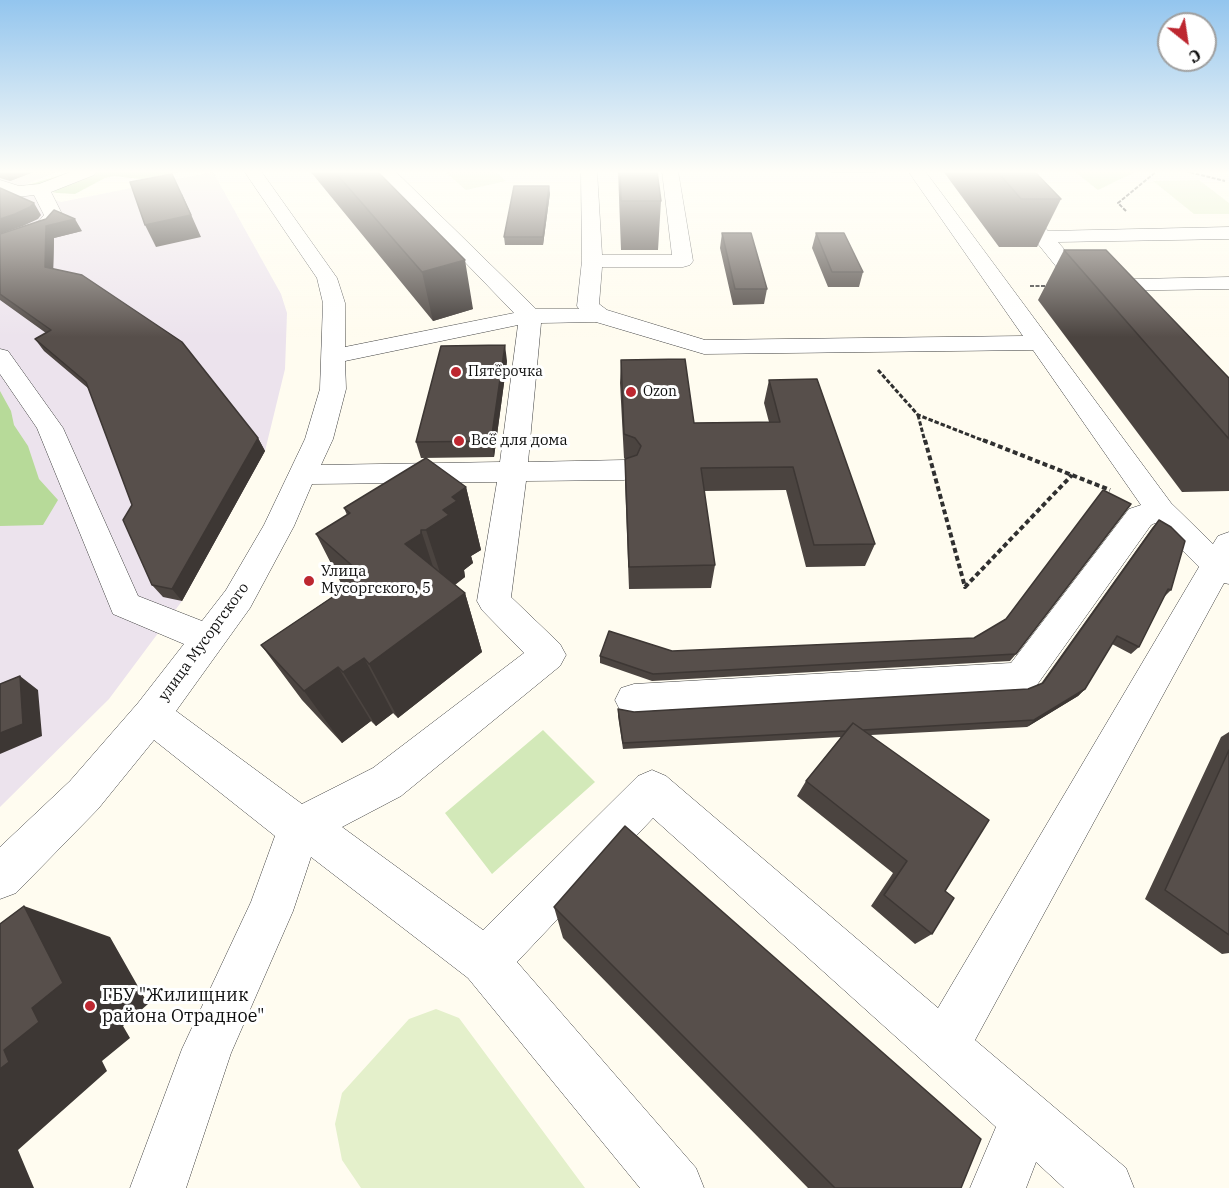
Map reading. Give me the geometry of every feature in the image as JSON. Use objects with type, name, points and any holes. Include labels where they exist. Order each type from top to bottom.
[{"type":"street","points":[[9,237],[42,226]]},
{"type":"street","name":"улица Мусоргского","points":[[0,877],[84,795],[151,715],[238,599],[279,526],[319,439],[333,389],[334,303],[327,278],[291,226]]},
{"type":"street","points":[[441,226],[530,315]]},
{"type":"street","points":[[591,226],[592,261],[588,306],[599,315]]},
{"type":"street","points":[[592,261],[682,261],[677,226]]},
{"type":"street","points":[[944,1046],[1225,560],[1201,552],[1160,510],[956,226]]},
{"type":"street","points":[[1034,226],[1099,304]]},
{"type":"street","points":[[1043,237],[1229,233]]},
{"type":"street","points":[[1084,285],[1229,283]]},
{"type":"street","points":[[158,1188],[207,1049],[270,911],[298,828],[387,782],[548,655],[494,601],[513,473],[530,315]]},
{"type":"street","points":[[334,356],[530,315],[599,315],[704,347],[1040,343]]},
{"type":"street","points":[[0,356],[50,428],[125,605],[208,639]]},
{"type":"street","points":[[302,475],[624,470]]},
{"type":"street","points":[[634,700],[1021,678],[1140,517],[1160,510]]},
{"type":"street","points":[[151,715],[298,828],[334,846],[485,962],[676,1188]]},
{"type":"street","points":[[485,962],[652,790],[1106,1188]]},
{"type":"street","points":[[998,1188],[1027,1118]]},
{"type":"path","points":[[1142,226],[1150,234]]},
{"type":"path","points":[[999,286],[1084,285]]},
{"type":"path","points":[[856,345],[918,415],[964,587],[1072,475]]},
{"type":"path","points":[[918,415],[1160,510]]},
{"type":"shaded area","points":[[0,226],[243,226],[281,294],[287,313],[285,369],[265,451],[182,601],[109,699],[0,807]]},
{"type":"green space","points":[[0,391],[11,411],[14,425],[28,446],[39,479],[58,500],[43,525],[0,526]]},
{"type":"green space","points":[[543,730],[595,782],[492,874],[445,813]]},
{"type":"green space","points":[[436,1009],[459,1018],[585,1188],[361,1188],[342,1160],[335,1124],[342,1093],[409,1019]]},
{"type":"building","points":[[23,226],[46,226],[45,267],[82,275],[182,342],[258,438],[172,589],[152,585],[123,520],[132,505],[86,382],[35,339],[51,330],[0,294],[0,234]]},
{"type":"building","points":[[382,226],[432,226],[465,260],[422,272]]},
{"type":"building","points":[[506,226],[544,226],[543,237],[504,237]]},
{"type":"building","points":[[722,233],[751,233],[767,289],[735,289]]},
{"type":"building","points":[[816,233],[844,233],[863,272],[832,272]]},
{"type":"building","points":[[1064,250],[1106,250],[1229,378],[1229,439]]},
{"type":"building","points":[[505,345],[491,441],[416,442],[441,346]]},
{"type":"building","points":[[685,359],[694,423],[780,422],[769,380],[817,379],[875,544],[814,545],[793,467],[701,468],[715,565],[629,567],[625,459],[637,455],[641,446],[635,438],[624,434],[621,360]]},
{"type":"building","points":[[426,458],[466,487],[452,497],[457,501],[443,510],[449,515],[426,530],[421,530],[421,534],[405,544],[465,593],[369,664],[364,658],[343,672],[338,667],[304,691],[261,645],[364,576],[316,534],[350,513],[344,508]]},
{"type":"building","points":[[1103,490],[1131,504],[1016,654],[653,674],[600,656],[609,631],[672,651],[974,638],[1006,619]]},
{"type":"building","points":[[1159,520],[1171,527],[1185,541],[1171,590],[1168,589],[1139,647],[1117,636],[1085,689],[1034,720],[863,730],[853,723],[846,731],[623,743],[618,709],[634,712],[1028,689],[1043,683]]},
{"type":"building","points":[[20,676],[23,724],[0,733],[0,684]]},
{"type":"building","points":[[853,723],[989,820],[945,891],[954,898],[932,934],[884,895],[907,861],[806,781]]},
{"type":"building","points":[[1229,750],[1229,935],[1165,890]]},
{"type":"building","points":[[625,826],[981,1139],[961,1188],[835,1188],[554,907]]},
{"type":"building","points":[[24,906],[63,983],[32,1008],[39,1022],[4,1050],[9,1062],[0,1069],[0,924]]},
{"type":"place","name":"Пятёрочка","points":[[456,372]]},
{"type":"place","name":"Ozon","points":[[631,392]]},
{"type":"place","name":"Всё для дома","points":[[459,441]]},
{"type":"place","name":"Улица Мусоргского, 5","points":[[309,581]]},
{"type":"place","name":"ГБУ \"Жилищник района Отрадное\"","points":[[90,1006]]}]
